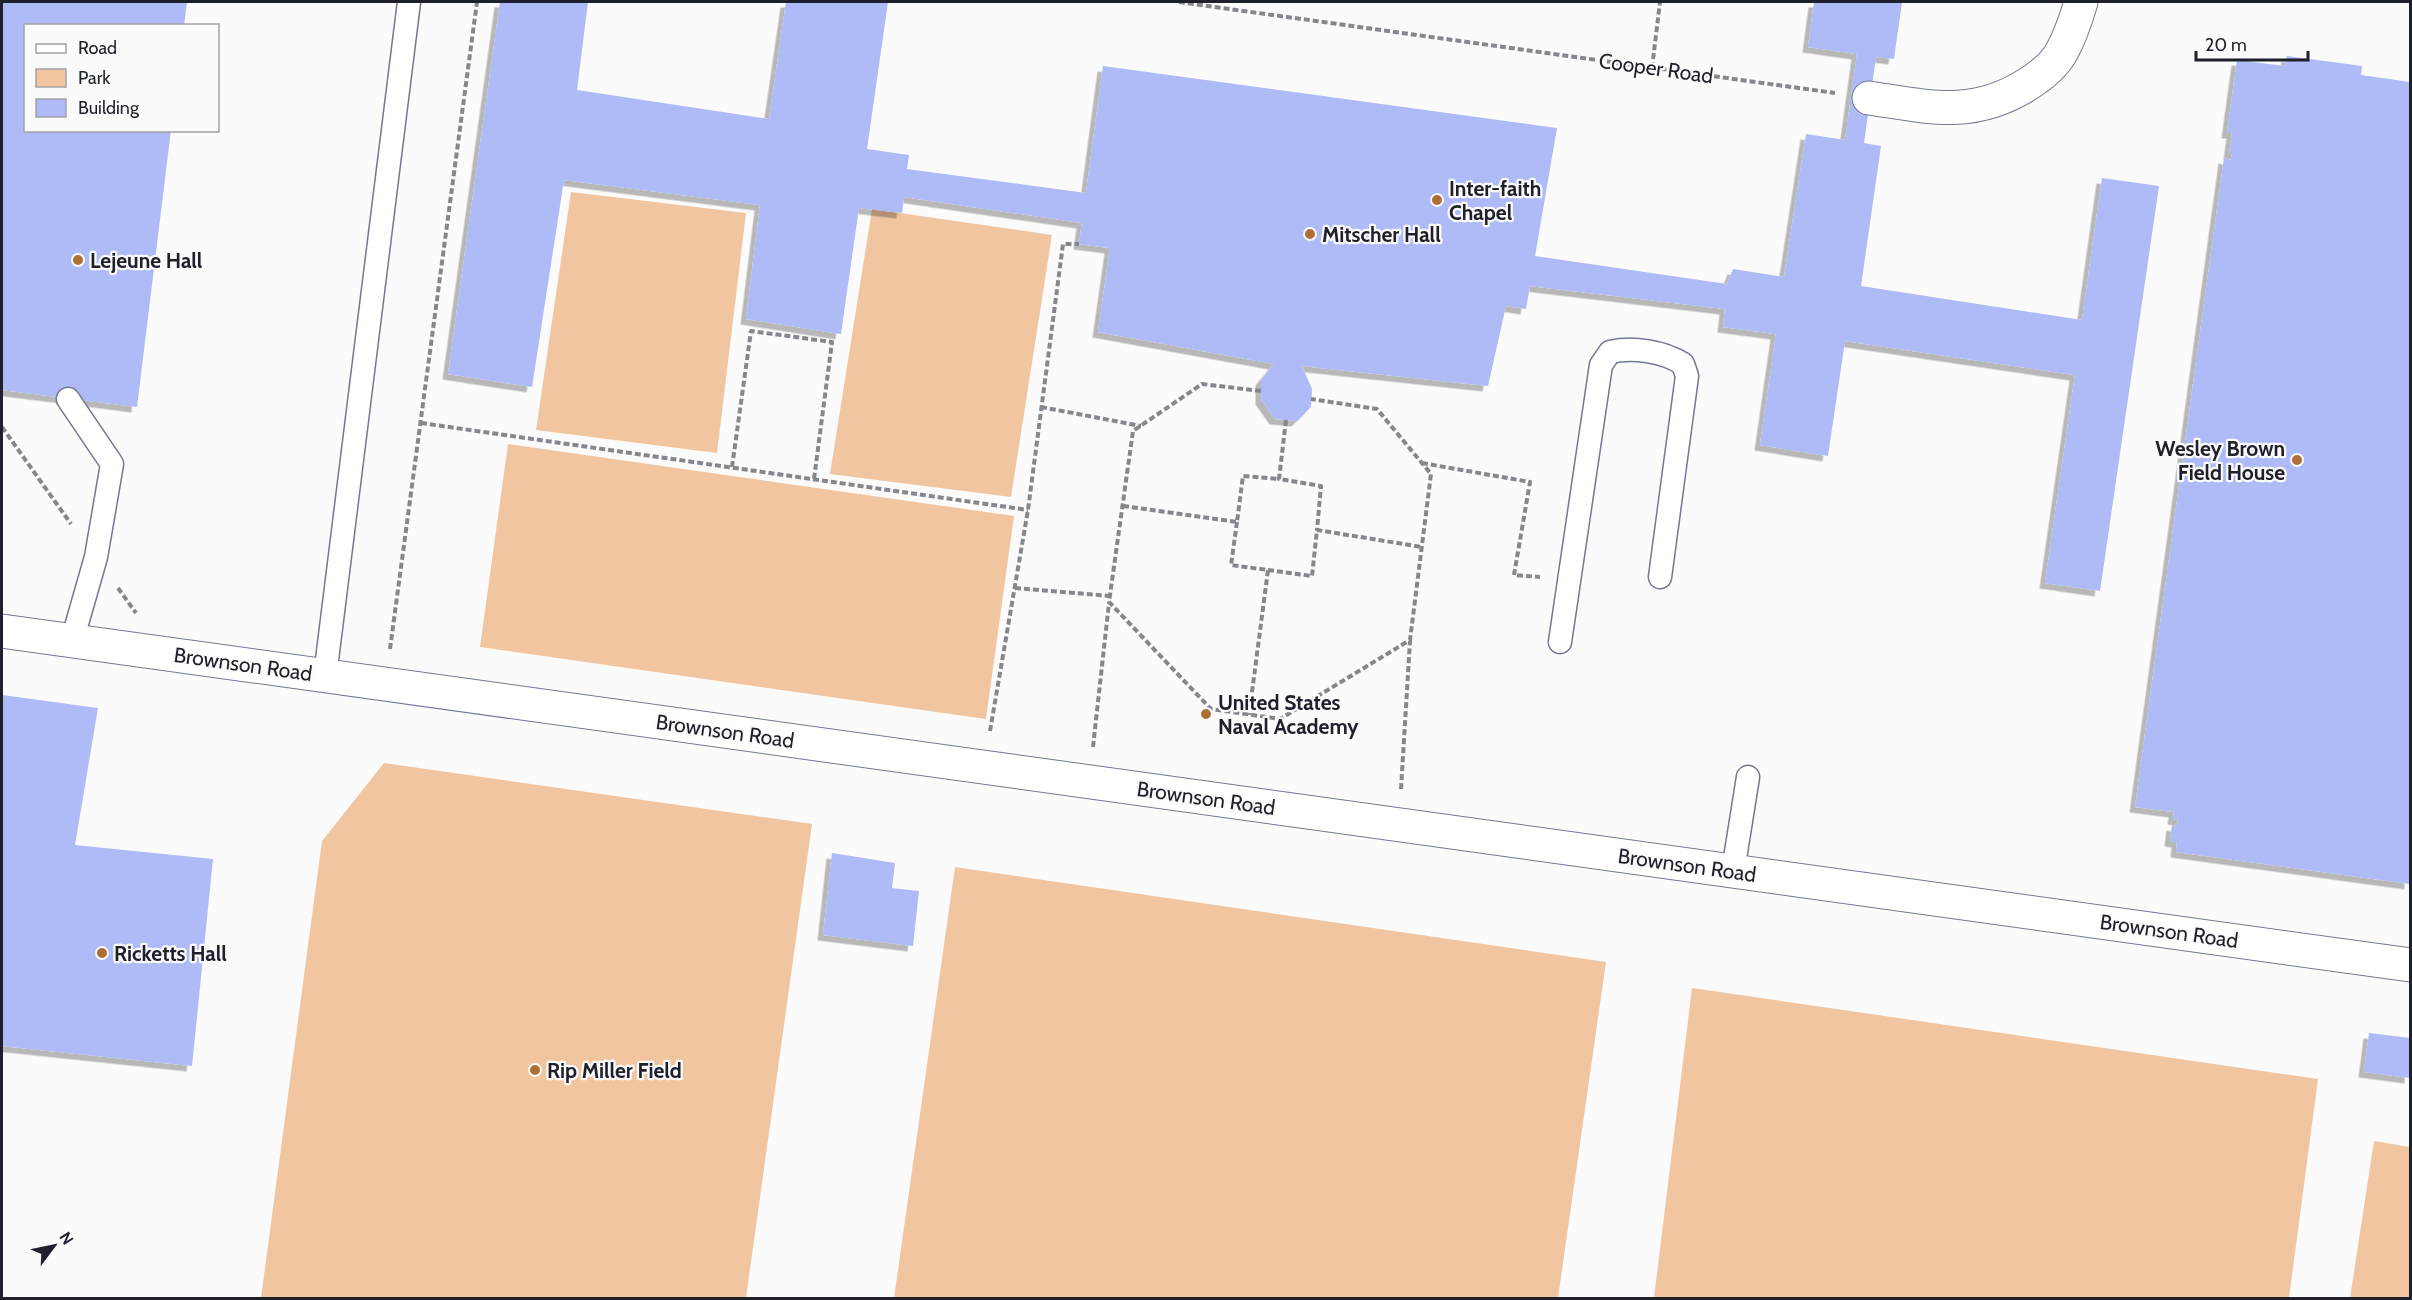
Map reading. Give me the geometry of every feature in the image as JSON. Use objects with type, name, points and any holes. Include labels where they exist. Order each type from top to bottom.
[{"type":"street","points":[[1869,98],[1933,108],[1977,107],[2007,98],[2036,78],[2060,55],[2081,2]]},
{"type":"street","name":"Brownson Road","points":[[2,631],[2410,965]]},
{"type":"lane","points":[[325,676],[327,642],[409,2]]},
{"type":"lane","points":[[1560,642],[1601,365],[1610,352],[1624,349],[1670,356],[1683,364],[1687,376],[1660,577]]},
{"type":"lane","points":[[68,399],[112,464],[96,557],[72,641]]},
{"type":"lane","points":[[1733,871],[1748,777]]},
{"type":"path","points":[[390,650],[477,2]]},
{"type":"path","name":"Cooper Road","points":[[1179,2],[1869,98]]},
{"type":"path","points":[[1652,68],[1660,2]]},
{"type":"path","points":[[990,733],[1028,510],[1063,244],[1079,244]]},
{"type":"path","points":[[732,467],[751,331],[832,342],[814,479]]},
{"type":"path","points":[[1093,747],[1109,603],[1133,431],[1202,384],[1261,391]]},
{"type":"path","points":[[1311,399],[1377,409],[1431,474],[1410,640],[1401,790]]},
{"type":"path","points":[[1041,407],[1141,426]]},
{"type":"path","points":[[1279,479],[1286,420]]},
{"type":"path","points":[[421,423],[1028,510]]},
{"type":"path","points":[[2,427],[138,616]]},
{"type":"path","points":[[1422,463],[1530,482],[1514,574],[1568,579]]},
{"type":"path","points":[[1243,476],[1322,486],[1312,576],[1232,565],[1237,522],[1243,476]]},
{"type":"path","points":[[1123,506],[1237,522]]},
{"type":"path","points":[[1317,530],[1422,547]]},
{"type":"path","points":[[1249,715],[1269,570]]},
{"type":"path","points":[[1015,588],[1110,596]]},
{"type":"path","points":[[1109,603],[1211,709],[1280,719],[1410,640]]},
{"type":"path","points":[[327,642],[401,652]]},
{"type":"path","points":[[978,732],[1001,735]]},
{"type":"path","points":[[1082,746],[1105,749]]},
{"type":"path","points":[[1389,788],[1412,792]]},
{"type":"green space","points":[[571,192],[746,213],[717,453],[536,430]]},
{"type":"green space","points":[[872,209],[1052,235],[1011,497],[830,474]]},
{"type":"green space","points":[[508,444],[1014,516],[986,719],[480,647]]},
{"type":"green space","name":"Rip Miller Field","points":[[384,763],[812,824],[746,1298],[261,1298],[322,841]]},
{"type":"green space","points":[[955,867],[1606,962],[1558,1298],[894,1298]]},
{"type":"green space","points":[[1692,988],[2318,1079],[2289,1298],[1654,1298]]},
{"type":"green space","points":[[2374,1141],[2410,1147],[2410,1298],[2350,1298]]},
{"type":"building","name":"Lejeune Hall","points":[[2,2],[187,2],[184,24],[24,24],[24,132],[171,132],[137,407],[2,390]]},
{"type":"building","points":[[500,2],[588,2],[577,90],[769,119],[786,2],[888,2],[867,149],[909,155],[907,169],[1086,193],[1103,66],[1557,128],[1535,256],[1727,284],[1733,269],[1784,277],[1806,134],[1845,140],[1857,54],[1808,47],[1814,2],[1902,2],[1894,59],[1876,57],[1864,143],[1881,146],[1861,286],[2082,320],[2102,178],[2159,186],[2100,591],[2045,583],[2075,375],[1845,341],[1828,456],[1760,445],[1776,334],[1723,327],[1725,309],[1530,286],[1526,309],[1506,306],[1488,386],[1302,366],[1312,389],[1311,407],[1297,421],[1275,419],[1261,399],[1261,380],[1274,364],[1098,332],[1110,248],[1079,244],[1082,223],[904,197],[902,213],[859,208],[841,334],[746,319],[760,205],[564,180],[532,387],[448,374]]},
{"type":"building","name":"Wesley Brown Field House","points":[[2287,56],[2362,66],[2361,75],[2410,82],[2410,884],[2176,852],[2177,842],[2170,841],[2172,825],[2177,826],[2178,820],[2173,819],[2174,812],[2135,807],[2224,158],[2231,160],[2232,154],[2229,154],[2232,133],[2227,133],[2237,60],[2285,66]]},
{"type":"building","name":"Ricketts Hall","points":[[2,695],[98,708],[75,845],[213,859],[192,1066],[2,1046]]},
{"type":"building","points":[[832,853],[895,863],[892,888],[919,891],[913,946],[823,935]]},
{"type":"building","points":[[2369,1033],[2410,1038],[2410,1078],[2364,1072]]},
{"type":"place","name":"Inter-faith Chapel","points":[[1437,200]]},
{"type":"place","name":"Mitscher Hall","points":[[1310,234]]},
{"type":"place","name":"Lejeune Hall","points":[[78,260]]},
{"type":"place","name":"Wesley Brown Field House","points":[[2297,460]]},
{"type":"place","name":"United States Naval Academy","points":[[1206,714]]},
{"type":"place","name":"Ricketts Hall","points":[[102,953]]},
{"type":"place","name":"Rip Miller Field","points":[[535,1070]]}]
